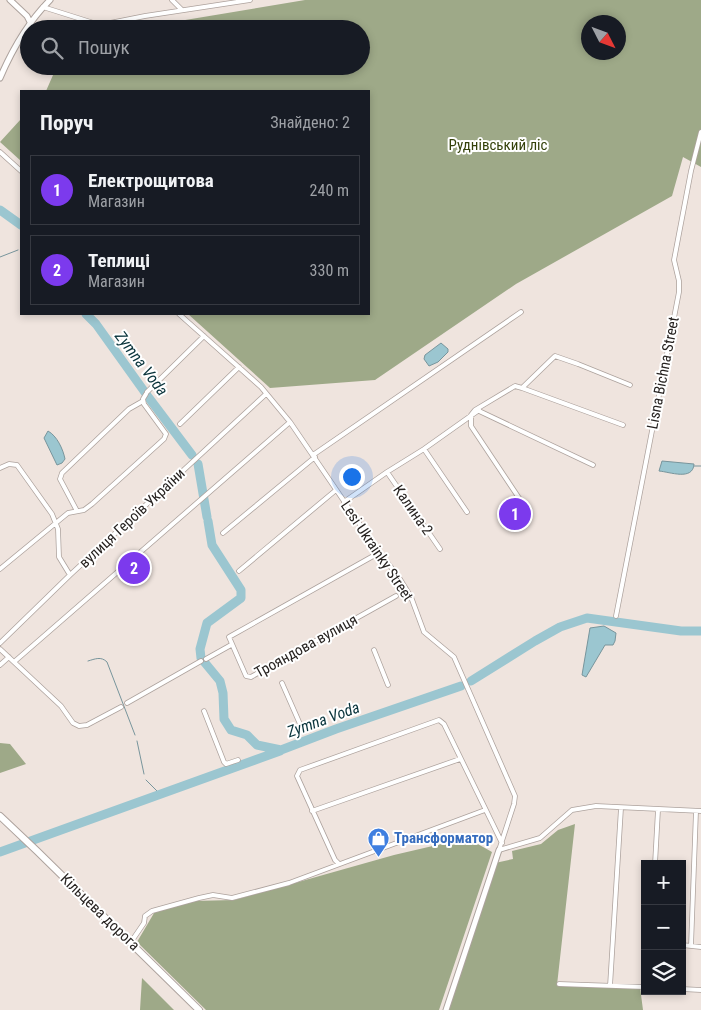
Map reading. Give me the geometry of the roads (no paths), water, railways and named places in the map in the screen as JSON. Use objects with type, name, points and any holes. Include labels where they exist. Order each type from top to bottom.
[{"type":"highway","name":"Кільцева дорога","points":[[0,816],[199,1010]]},
{"type":"street","points":[[10,0],[27,16],[28,20]]},
{"type":"street","points":[[33,20],[50,0]]},
{"type":"street","points":[[172,0],[182,10]]},
{"type":"street","points":[[217,0],[222,4]]},
{"type":"street","points":[[131,20],[250,0]]},
{"type":"street","points":[[43,7],[82,20]]},
{"type":"street","points":[[0,78],[20,40]]},
{"type":"street","name":"Lisna Bichna Street","points":[[616,616],[679,292],[680,281],[674,260],[691,171],[701,132]]},
{"type":"street","points":[[0,152],[20,170]]},
{"type":"street","points":[[224,533],[314,456],[521,312]]},
{"type":"street","name":"Lesi Ukrainky Street","points":[[180,315],[240,367],[290,422],[378,551],[398,576],[411,597],[424,632],[454,657],[514,796],[514,804],[499,850]]},
{"type":"street","points":[[76,511],[60,479],[62,472],[129,409],[143,401],[147,393],[204,336]]},
{"type":"street","points":[[522,388],[555,356],[630,385]]},
{"type":"street","points":[[180,424],[240,367]]},
{"type":"street","points":[[344,502],[424,449],[477,410],[516,386],[623,425]]},
{"type":"street","name":"вулиця Героїв України","points":[[0,643],[70,575],[266,394]]},
{"type":"street","points":[[0,569],[68,513],[84,510],[92,504],[164,439],[166,434],[143,401]]},
{"type":"street","points":[[477,410],[593,465]]},
{"type":"street","points":[[471,415],[471,426],[523,504]]},
{"type":"street","points":[[14,662],[290,422]]},
{"type":"street","points":[[424,449],[467,512]]},
{"type":"street","points":[[0,468],[9,464],[17,465],[47,506],[56,522],[60,557],[70,575]]},
{"type":"street","name":"Калина-2","points":[[387,472],[440,549]]},
{"type":"street","points":[[238,571],[336,490]]},
{"type":"street","points":[[206,659],[231,645],[228,637],[375,555],[378,551]]},
{"type":"street","name":"Трояндова вулиця","points":[[231,645],[246,676],[251,677],[396,596]]},
{"type":"street","points":[[0,649],[61,706],[73,723],[79,726],[87,725],[121,707]]},
{"type":"street","points":[[374,650],[388,685]]},
{"type":"street","points":[[0,666],[9,657]]},
{"type":"street","points":[[128,703],[201,662]]},
{"type":"street","points":[[282,683],[300,724]]},
{"type":"street","points":[[204,711],[224,762],[226,764],[238,760]]},
{"type":"street","points":[[339,864],[335,860],[297,776],[300,770],[439,720],[444,724],[502,843]]},
{"type":"street","points":[[312,811],[460,759]]},
{"type":"street","points":[[446,1010],[499,850],[540,838],[572,810],[596,806],[699,811],[691,946]]},
{"type":"street","points":[[610,986],[621,808]]},
{"type":"street","points":[[131,942],[142,928],[145,916],[152,911],[199,898],[212,896],[232,898],[289,882],[485,810]]},
{"type":"street","points":[[655,860],[658,810]]},
{"type":"street","points":[[686,945],[701,947]]},
{"type":"street","points":[[559,984],[641,987]]},
{"type":"street","points":[[686,989],[701,990]]},
{"type":"water","points":[[441,343],[448,349],[448,352],[438,362],[429,366],[424,359],[425,355]]},
{"type":"water","points":[[48,431],[57,439],[64,455],[65,459],[57,465],[44,438]]},
{"type":"water","points":[[662,461],[694,464],[690,472],[680,474],[659,471]]},
{"type":"water","points":[[604,626],[616,633],[615,641],[613,645],[605,645],[586,677],[582,675],[590,628]]},
{"type":"waterway","name":"Zymna Voda","points":[[0,210],[20,224]]},
{"type":"waterway","points":[[0,257],[18,250]]},
{"type":"waterway","name":"Zymna Voda","points":[[87,315],[96,324],[192,455]]},
{"type":"waterway","name":"Zymna Voda","points":[[198,464],[207,517]]},
{"type":"waterway","points":[[694,466],[701,466]]},
{"type":"waterway","name":"Zymna Voda","points":[[208,521],[212,545],[241,590],[241,598],[207,623],[200,649],[201,658],[220,681],[223,693],[224,719],[231,730],[247,735],[257,745],[281,750],[461,686]]},
{"type":"waterway","name":"Zymna Voda","points":[[471,681],[560,627],[587,618],[681,631],[701,631]]},
{"type":"waterway","points":[[88,661],[100,659],[107,662],[135,735]]},
{"type":"waterway","points":[[137,741],[144,774]]},
{"type":"waterway","points":[[0,852],[280,751]]},
{"type":"waterway","points":[[146,780],[160,794]]},
{"type":"place","name":"Електрощитова","points":[[515,514]]},
{"type":"place","name":"Теплиці","points":[[134,568]]},
{"type":"place","name":"Трансформатор","points":[[378,857]]},
{"type":"park label","name":"Руднівський ліс","points":[[498,145]]}]
